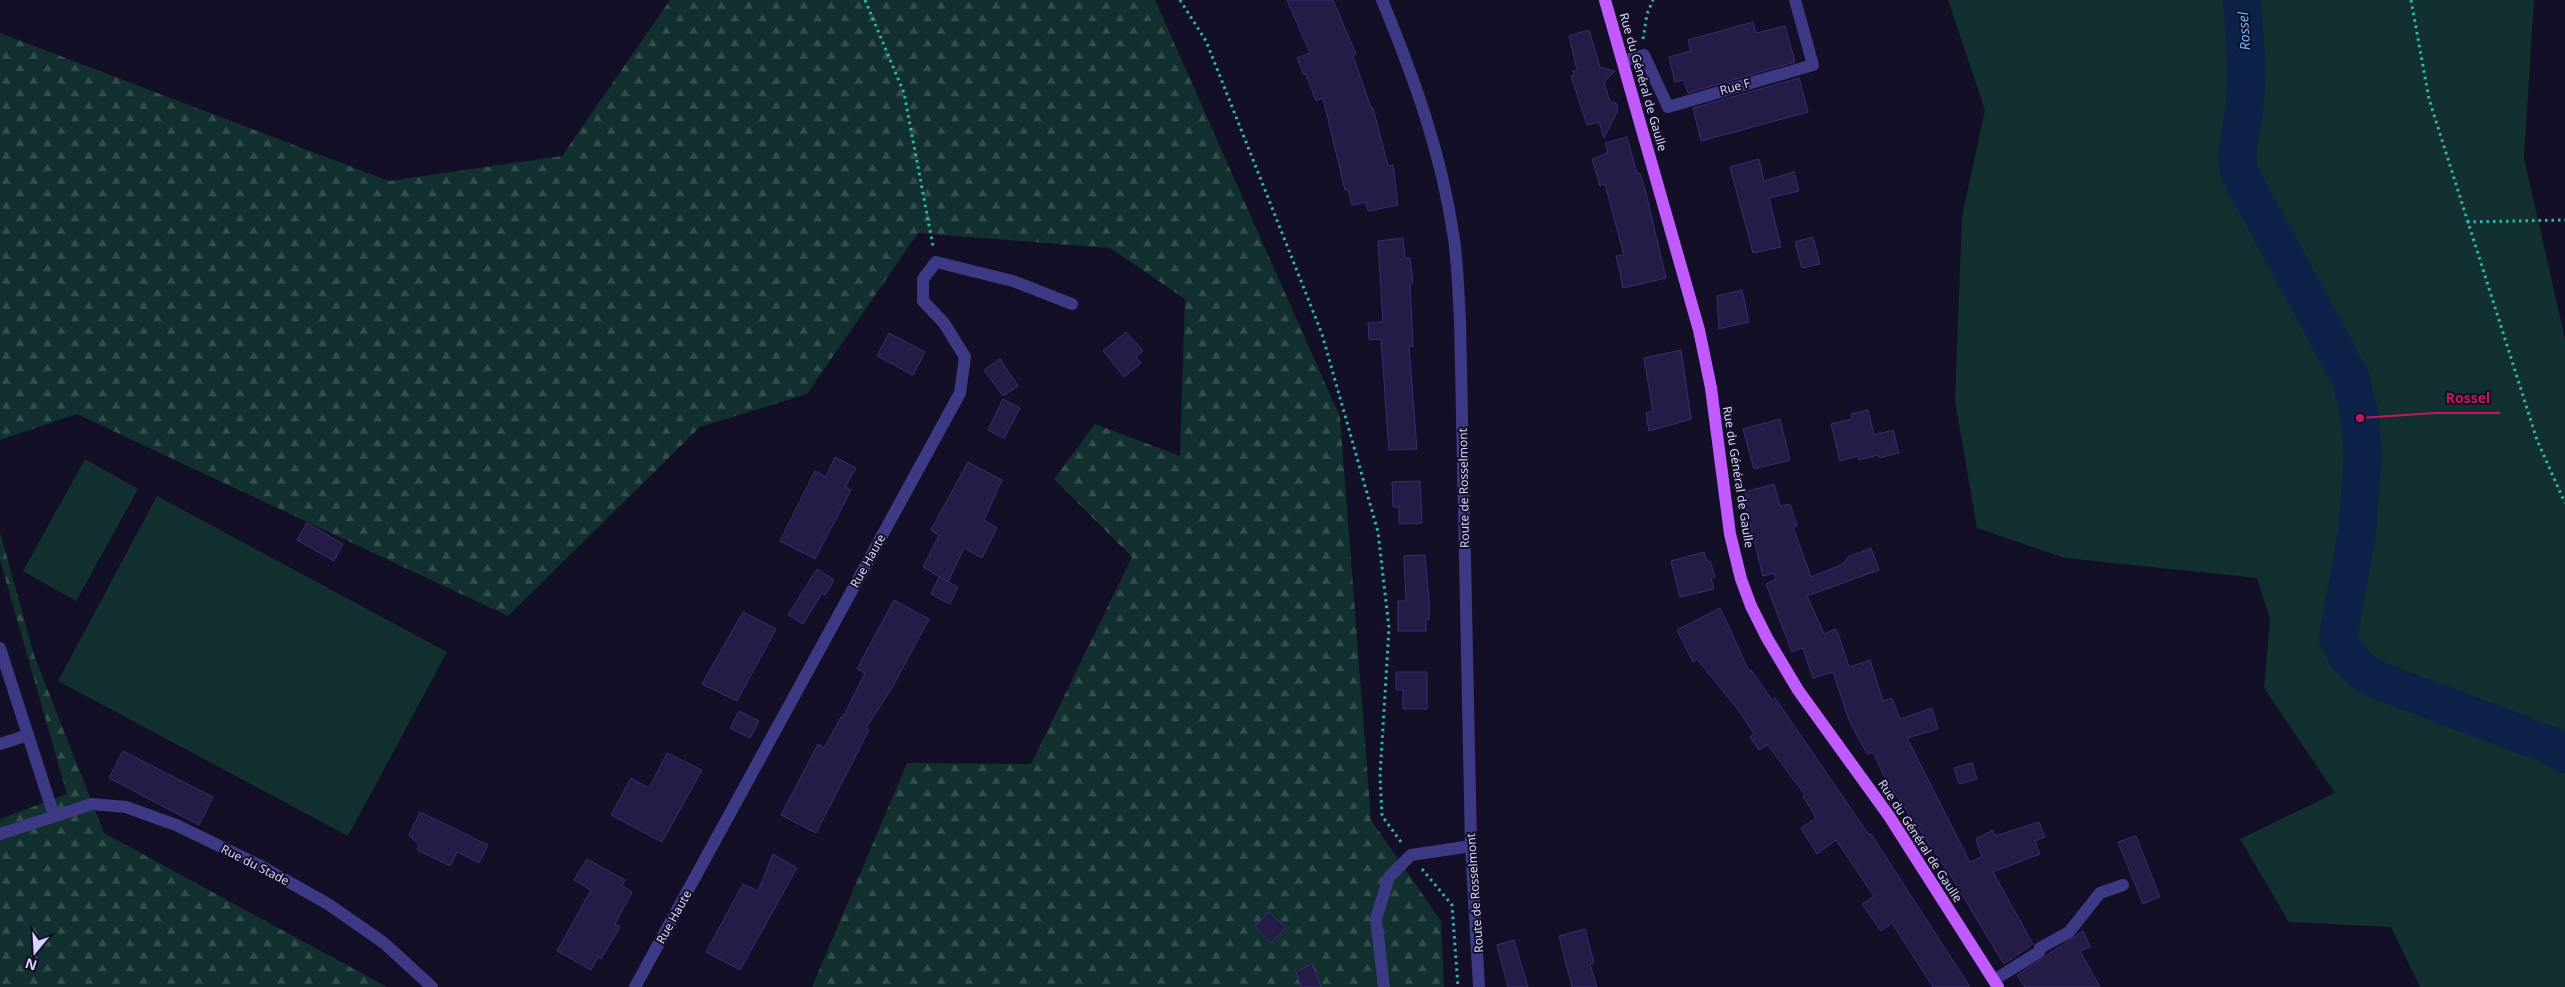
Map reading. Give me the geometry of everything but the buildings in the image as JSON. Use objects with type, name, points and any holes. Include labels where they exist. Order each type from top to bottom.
[{"type":"main road","name":"Rue du Général de Gaulle","points":[[1605,0],[1699,330],[1710,388],[1730,534],[1741,579],[1751,606],[1766,638],[1798,690],[1889,816],[1996,984]]},
{"type":"street","name":"Route de Rosselmont","points":[[1382,0],[1414,76],[1440,169],[1454,233],[1460,320],[1471,846],[1479,987]]},
{"type":"street","name":"Rue F","points":[[1644,55],[1668,106],[1813,65],[1795,0]]},
{"type":"street","points":[[1623,61],[1644,55]]},
{"type":"street","points":[[936,262],[1012,281],[1072,304]]},
{"type":"street","name":"Rue Haute","points":[[635,987],[960,393],[965,357],[944,323],[922,301],[922,279],[936,262]]},
{"type":"street","points":[[0,649],[54,816]]},
{"type":"street","points":[[0,744],[28,735]]},
{"type":"street","name":"Rue du Stade","points":[[0,834],[92,804],[126,807],[176,825],[259,865],[328,904],[384,943],[432,987]]},
{"type":"street","points":[[1384,987],[1376,919],[1389,877],[1411,855],[1471,846]]},
{"type":"street","points":[[1996,984],[2039,952],[2040,948],[2069,932],[2100,893],[2123,885]]},
{"type":"path","points":[[865,0],[904,94],[936,262]]},
{"type":"path","points":[[1180,0],[1206,42],[1322,334],[1378,532],[1389,628],[1380,776],[1382,816],[1452,905],[1458,987]]},
{"type":"path","points":[[1644,55],[1643,30],[1653,0]]},
{"type":"path","points":[[2411,0],[2429,99],[2537,440],[2565,503]]},
{"type":"path","points":[[2468,222],[2565,220]]},
{"type":"green space","points":[[670,0],[1155,0],[1340,417],[1371,820],[1441,921],[1444,987],[812,987],[907,763],[1031,764],[1132,557],[1054,479],[1095,424],[1180,456],[1185,299],[1110,248],[918,233],[807,394],[700,427],[508,616],[77,414],[0,440],[0,33],[389,181],[562,156]]},
{"type":"green space","points":[[1948,0],[2534,0],[2524,158],[2565,339],[2565,987],[2420,987],[2391,927],[2289,922],[2240,839],[2335,793],[2264,688],[2270,618],[2257,578],[2065,558],[1977,528],[1955,401],[1962,216],[1985,110]]},
{"type":"green space","points":[[85,459],[138,489],[76,601],[23,571]]},
{"type":"green space","points":[[157,496],[447,652],[348,836],[58,681]]},
{"type":"green space","points":[[0,532],[34,655],[104,833],[387,987],[0,987],[0,819],[67,794],[0,560]]},
{"type":"waterway","name":"Rossel","points":[[2242,0],[2246,83],[2237,157],[2239,172],[2351,379],[2360,418],[2363,454],[2357,533],[2338,638],[2346,655],[2363,672],[2380,681],[2552,746],[2565,754]]},
{"type":"place","name":"Rossel","points":[[2360,418]]}]
